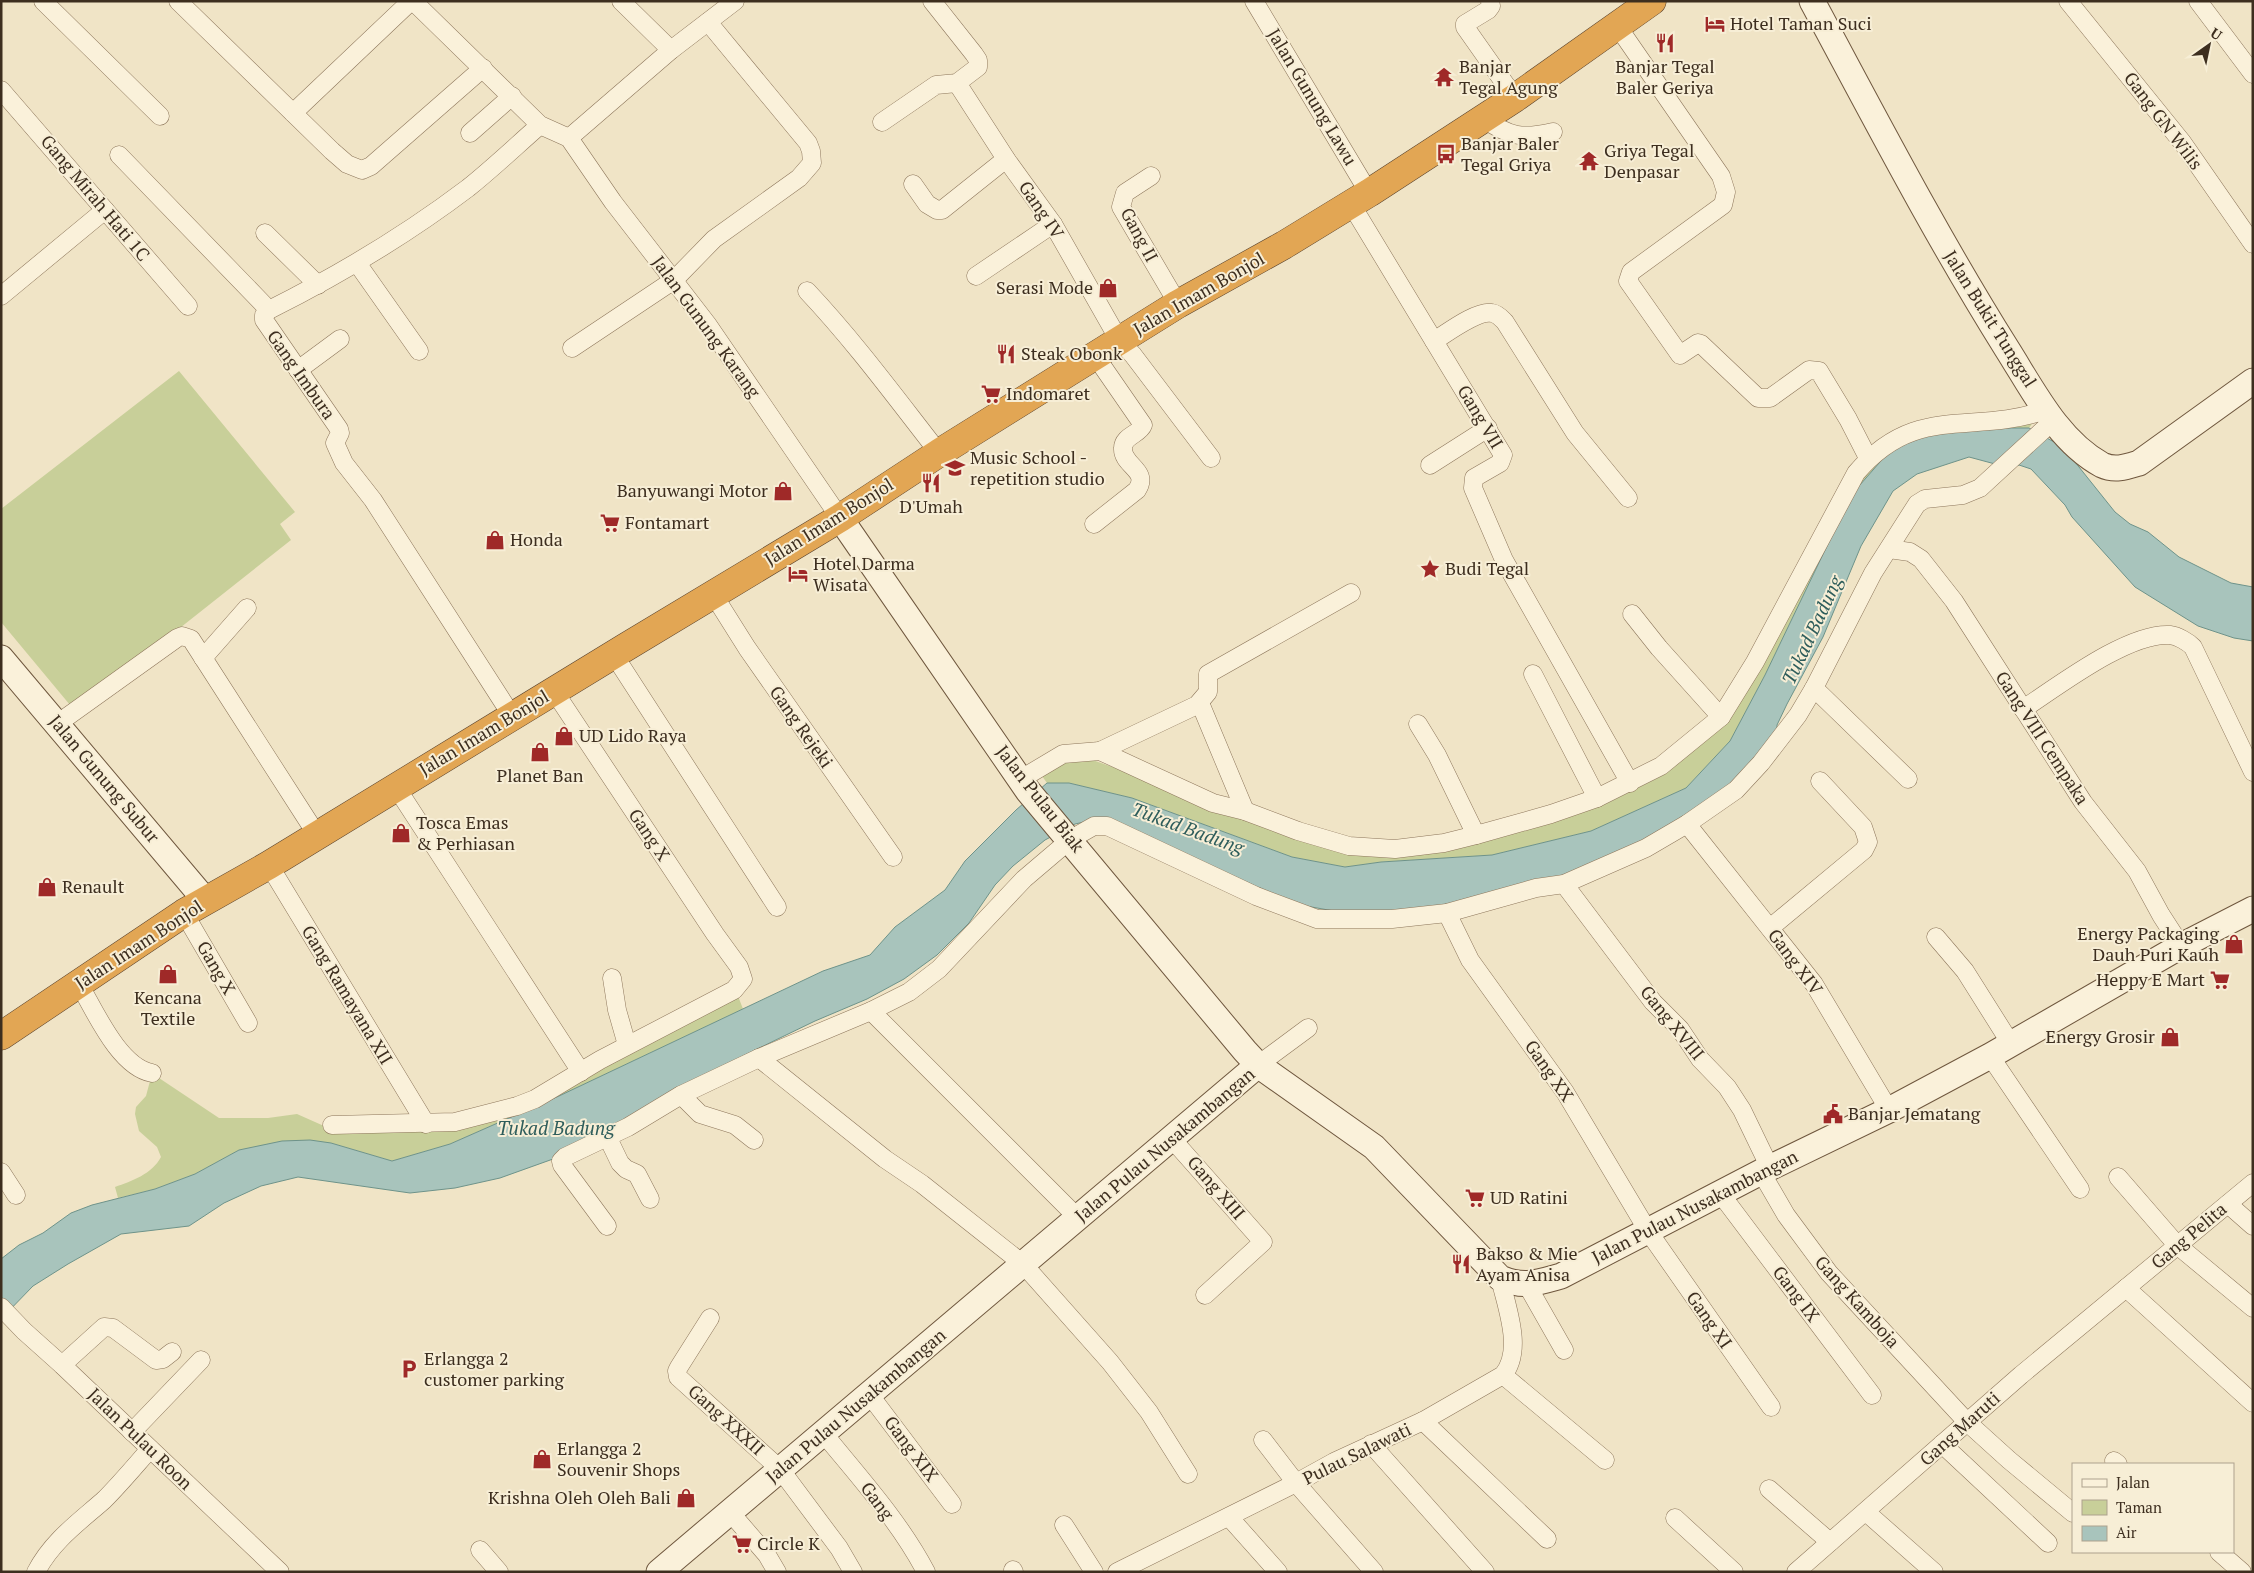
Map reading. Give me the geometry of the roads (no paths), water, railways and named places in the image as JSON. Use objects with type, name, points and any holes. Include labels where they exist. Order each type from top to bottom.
[{"type":"highway","name":"Jalan Imam Bonjol","points":[[2,1035],[195,907],[269,865],[840,518],[939,453],[1096,356],[1118,340],[1360,199],[1515,98],[1618,27],[1652,1]]},
{"type":"street","points":[[43,1],[160,116]]},
{"type":"street","points":[[178,1],[347,164],[362,170],[371,166],[483,68]]},
{"type":"street","points":[[293,113],[412,1],[540,125],[569,138],[671,50],[735,1]]},
{"type":"street","points":[[622,1],[671,50]]},
{"type":"street","points":[[882,122],[936,85],[957,83],[974,72],[978,67],[978,60],[932,1]]},
{"type":"street","name":"Jalan Gunung Lawu","points":[[1254,1],[1360,199]]},
{"type":"street","points":[[1490,1],[1491,6],[1488,10],[1465,25],[1465,27],[1515,98]]},
{"type":"street","name":"Jalan Bukit Tunggal","points":[[1812,1],[1961,275],[2048,420],[2073,443],[2101,464],[2110,468],[2120,469],[2139,463],[2152,456],[2253,381]]},
{"type":"street","name":"Gang GN Wilis","points":[[2068,1],[2182,142],[2253,244]]},
{"type":"street","points":[[2198,1],[2253,74]]},
{"type":"street","points":[[572,348],[674,280],[714,239],[799,178],[807,170],[813,157],[808,143],[708,22]]},
{"type":"street","points":[[1618,27],[1711,160],[1725,185],[1726,192],[1723,205],[1631,272],[1628,281],[1680,355],[1698,343],[1701,344],[1758,398],[1770,398],[1809,370],[1818,371],[1848,419],[1868,458]]},
{"type":"street","name":"Gang IV","points":[[957,83],[1006,159],[1053,224],[1118,340],[1133,355],[1211,458]]},
{"type":"street","name":"Gang Mirah Hati 1C","points":[[1,90],[188,306]]},
{"type":"street","points":[[470,133],[512,96]]},
{"type":"street","points":[[1484,118],[1498,128],[1521,137],[1532,137],[1554,132]]},
{"type":"street","name":"Gang Imbura","points":[[512,716],[373,500],[338,453],[335,443],[340,433],[339,429],[266,324],[264,315],[269,310],[357,263],[469,187],[540,125]]},
{"type":"street","name":"Jalan Gunung Karang","points":[[569,138],[613,202],[708,325],[840,518]]},
{"type":"street","points":[[119,155],[269,310]]},
{"type":"street","points":[[913,184],[927,204],[937,210],[942,210],[1006,159]]},
{"type":"street","name":"Gang II","points":[[1151,176],[1125,193],[1121,207],[1178,304]]},
{"type":"street","name":"Gang VII","points":[[1360,199],[1434,341],[1488,428],[1503,458],[1500,463],[1474,478],[1476,494],[1504,560],[1630,783]]},
{"type":"street","points":[[1,296],[105,210]]},
{"type":"street","points":[[976,276],[1053,224]]},
{"type":"street","points":[[265,233],[318,285]]},
{"type":"street","points":[[357,263],[419,351]]},
{"type":"street","points":[[808,291],[846,332],[862,356],[939,453]]},
{"type":"street","points":[[1434,341],[1479,314],[1489,312],[1497,314],[1505,322],[1575,433],[1628,498]]},
{"type":"street","points":[[298,370],[340,338]]},
{"type":"street","points":[[1094,524],[1137,490],[1141,483],[1140,477],[1123,453],[1123,445],[1125,441],[1142,429],[1143,425],[1096,356]]},
{"type":"street","points":[[1100,751],[1213,803],[1245,811],[1349,846],[1395,849],[1444,843],[1551,814],[1597,798],[1661,766],[1721,717],[1756,662],[1856,473],[1868,458],[1888,443],[1912,430],[1937,424],[2004,421],[2026,417],[2048,420]]},
{"type":"street","points":[[607,1226],[561,1161],[565,1157],[681,1095],[759,1058],[871,1011],[909,992],[939,969],[1024,879],[1068,837],[1094,826],[1107,826],[1256,896],[1317,919],[1392,919],[1447,913],[1536,888],[1564,884],[1646,848],[1687,824],[1736,790],[1792,722],[1814,688],[1873,573],[1917,504],[1925,498],[1968,493],[1980,488],[1997,474],[2048,420]]},
{"type":"street","points":[[1430,466],[1488,428]]},
{"type":"street","name":"Jalan Pulau Biak","points":[[840,518],[1024,785],[1258,1065]]},
{"type":"street","name":"Gang VIII Cempaka","points":[[1889,549],[1910,552],[1925,562],[1954,600],[2083,802],[2137,871],[2161,916],[2181,946]]},
{"type":"street","points":[[1024,785],[1062,754],[1100,751],[1200,703],[1208,692],[1208,674],[1351,593]]},
{"type":"street","name":"Gang Rejeki","points":[[713,594],[757,663],[893,857]]},
{"type":"street","points":[[203,658],[247,608]]},
{"type":"street","points":[[1632,614],[1659,648],[1721,717]]},
{"type":"street","points":[[2023,710],[2089,666],[2131,644],[2151,637],[2171,635],[2189,643],[2193,647],[2253,772]]},
{"type":"street","points":[[57,724],[176,638],[182,636],[191,639],[317,835]]},
{"type":"street","points":[[614,654],[777,907]]},
{"type":"street","name":"Jalan Gunung Subur","points":[[1,658],[57,724],[195,907]]},
{"type":"street","points":[[1533,674],[1597,798]]},
{"type":"street","points":[[1814,688],[1908,779]]},
{"type":"street","name":"Gang X","points":[[554,691],[715,934],[739,967],[744,979],[734,990],[627,1046]]},
{"type":"street","points":[[1200,703],[1245,811]]},
{"type":"street","points":[[1418,724],[1436,755],[1476,835]]},
{"type":"street","points":[[1770,928],[1864,850],[1868,842],[1863,827],[1820,781]]},
{"type":"street","points":[[396,787],[581,1072]]},
{"type":"street","name":"Gang XIV","points":[[1687,824],[1814,984],[1889,1110]]},
{"type":"street","name":"Gang Ramayana XII","points":[[269,865],[426,1124]]},
{"type":"street","name":"Gang XVIII","points":[[1564,884],[1653,1002],[1680,1029],[1700,1059],[1727,1087],[1742,1110],[1765,1170]]},
{"type":"street","name":"Gang X","points":[[195,907],[248,1023]]},
{"type":"street","name":"Jalan Pulau Nusakambangan","points":[[659,1572],[1258,1065],[1374,1147],[1500,1278],[1513,1283],[1527,1285],[1561,1276],[1765,1170],[1889,1110],[1990,1056],[2181,946],[2253,909]]},
{"type":"street","name":"Gang XX","points":[[1447,913],[1470,960],[1565,1092],[1648,1231]]},
{"type":"street","points":[[1936,937],[1965,972],[2011,1044]]},
{"type":"street","points":[[332,1125],[455,1122],[517,1106],[535,1098],[627,1046],[617,1010],[612,978]]},
{"type":"street","points":[[79,984],[116,1045],[131,1064],[142,1071],[152,1073]]},
{"type":"street","points":[[871,1011],[1078,1218]]},
{"type":"street","points":[[1258,1065],[1308,1028]]},
{"type":"street","points":[[1990,1056],[2080,1189]]},
{"type":"street","points":[[759,1058],[885,1159],[922,1184],[1023,1264],[1110,1362],[1149,1412],[1188,1474]]},
{"type":"street","points":[[681,1095],[700,1114],[735,1125],[754,1140]]},
{"type":"street","points":[[607,1136],[620,1163],[626,1169],[637,1174],[650,1199]]},
{"type":"street","name":"Gang XIII","points":[[1172,1139],[1262,1240],[1262,1245],[1205,1295]]},
{"type":"street","name":"Gang Kamboja","points":[[1765,1170],[1786,1215],[1829,1273],[1967,1422],[2072,1512]]},
{"type":"street","points":[[1,1172],[16,1195]]},
{"type":"street","points":[[2118,1177],[2177,1245],[2253,1308]]},
{"type":"street","name":"Gang Pelita","points":[[2126,1288],[2253,1184]]},
{"type":"street","name":"Gang IX","points":[[1720,1194],[1872,1395]]},
{"type":"street","points":[[2228,1204],[2253,1226]]},
{"type":"street","name":"Gang XI","points":[[1648,1231],[1771,1408]]},
{"type":"street","points":[[1500,1278],[1514,1344],[1509,1369],[1503,1375],[1605,1460]]},
{"type":"street","points":[[1527,1285],[1564,1350]]},
{"type":"street","points":[[2126,1288],[2253,1403]]},
{"type":"street","name":"Gang Maruti","points":[[1796,1572],[1967,1422],[2126,1288]]},
{"type":"street","name":"Jalan Pulau Roon","points":[[1,1307],[24,1331],[280,1572]]},
{"type":"street","name":"Gang XXXII","points":[[710,1318],[679,1367],[677,1371],[678,1377],[780,1469]]},
{"type":"street","points":[[62,1365],[104,1327],[114,1328],[156,1360],[163,1359],[172,1352]]},
{"type":"street","points":[[132,1432],[202,1360]]},
{"type":"street","name":"Pulau Salawati","points":[[1116,1572],[1143,1566],[1229,1517],[1334,1462],[1423,1421],[1503,1375]]},
{"type":"street","name":"Gang XIX","points":[[869,1394],[952,1504]]},
{"type":"street","points":[[1423,1421],[1547,1540]]},
{"type":"street","name":"Gang","points":[[824,1434],[873,1494],[919,1559],[926,1572]]},
{"type":"street","points":[[1264,1440],[1296,1483],[1374,1572]]},
{"type":"street","points":[[1371,1444],[1485,1572]]},
{"type":"street","points":[[1942,1444],[2048,1544]]},
{"type":"street","points":[[36,1572],[64,1534],[116,1488],[150,1449]]},
{"type":"street","points":[[780,1469],[839,1548],[853,1572]]},
{"type":"street","points":[[1769,1489],[1830,1542]]},
{"type":"street","points":[[730,1512],[767,1555],[777,1572]]},
{"type":"street","points":[[1866,1512],[1934,1572]]},
{"type":"street","points":[[1229,1517],[1278,1572]]},
{"type":"street","points":[[1675,1518],[1734,1572]]},
{"type":"street","points":[[1064,1525],[1094,1572]]},
{"type":"street","points":[[480,1550],[499,1572]]},
{"type":"street","points":[[2220,1553],[2242,1572]]},
{"type":"water","name":"Tukad Badung","points":[[2029,428],[2063,447],[2115,512],[2130,524],[2148,532],[2179,557],[2231,583],[2253,587],[2253,641],[2234,638],[2198,626],[2135,587],[2072,517],[2065,505],[2031,469],[2019,465],[2010,468],[1969,457],[1917,474],[1893,491],[1861,546],[1823,637],[1777,725],[1777,732],[1728,791],[1602,865],[1502,897],[1425,911],[1356,915],[1295,904],[1115,822],[1093,820],[1075,824],[1045,840],[1013,866],[995,885],[969,923],[937,955],[904,979],[867,999],[815,1021],[685,1084],[567,1154],[500,1178],[455,1188],[410,1193],[298,1177],[261,1186],[224,1203],[189,1226],[121,1234],[33,1286],[1,1319],[1,1259],[19,1245],[43,1233],[71,1213],[92,1205],[155,1189],[195,1174],[239,1150],[282,1141],[310,1140],[331,1143],[392,1161],[450,1144],[559,1096],[823,971],[870,955],[895,927],[945,890],[965,861],[1016,810],[1047,783],[1069,783],[1132,798],[1292,857],[1345,867],[1381,862],[1492,855],[1591,831],[1686,788],[1730,741],[1765,675],[1852,494],[1894,446],[1920,433]]},
{"type":"place","name":"Hotel Taman Suci","points":[[1715,24]]},
{"type":"place","name":"Banjar Tegal Baler Geriya","points":[[1665,43]]},
{"type":"place","name":"Banjar Tegal Agung","points":[[1444,77]]},
{"type":"place","name":"Banjar Baler Tegal Griya","points":[[1446,154]]},
{"type":"place","name":"Griya Tegal Denpasar","points":[[1589,161]]},
{"type":"place","name":"Serasi Mode","points":[[1108,288]]},
{"type":"place","name":"Steak Obonk","points":[[1006,354]]},
{"type":"place","name":"Indomaret","points":[[991,394]]},
{"type":"place","name":"Music School - repetition studio","points":[[955,468]]},
{"type":"place","name":"D'Umah","points":[[931,483]]},
{"type":"place","name":"Banyuwangi Motor","points":[[783,491]]},
{"type":"place","name":"Fontamart","points":[[610,523]]},
{"type":"place","name":"Honda","points":[[495,540]]},
{"type":"place","name":"Budi Tegal","points":[[1430,569]]},
{"type":"place","name":"Hotel Darma Wisata","points":[[798,574]]},
{"type":"place","name":"UD Lido Raya","points":[[564,736]]},
{"type":"place","name":"Planet Ban","points":[[540,752]]},
{"type":"place","name":"Tosca Emas & Perhiasan","points":[[401,833]]},
{"type":"place","name":"Renault","points":[[47,887]]},
{"type":"place","name":"Energy Packaging Dauh Puri Kauh","points":[[2234,944]]},
{"type":"place","name":"Kencana Textile","points":[[168,974]]},
{"type":"place","name":"Heppy E Mart","points":[[2220,980]]},
{"type":"place","name":"Energy Grosir","points":[[2170,1037]]},
{"type":"place","name":"Banjar Jematang","points":[[1833,1114]]},
{"type":"place","name":"UD Ratini","points":[[1475,1198]]},
{"type":"place","name":"Bakso & Mie Ayam Anisa","points":[[1461,1264]]},
{"type":"place","name":"Erlangga 2 customer parking","points":[[409,1369]]},
{"type":"place","name":"Erlangga 2 Souvenir Shops","points":[[542,1459]]},
{"type":"place","name":"Krishna Oleh Oleh Bali","points":[[686,1498]]},
{"type":"place","name":"Circle K","points":[[742,1544]]}]
